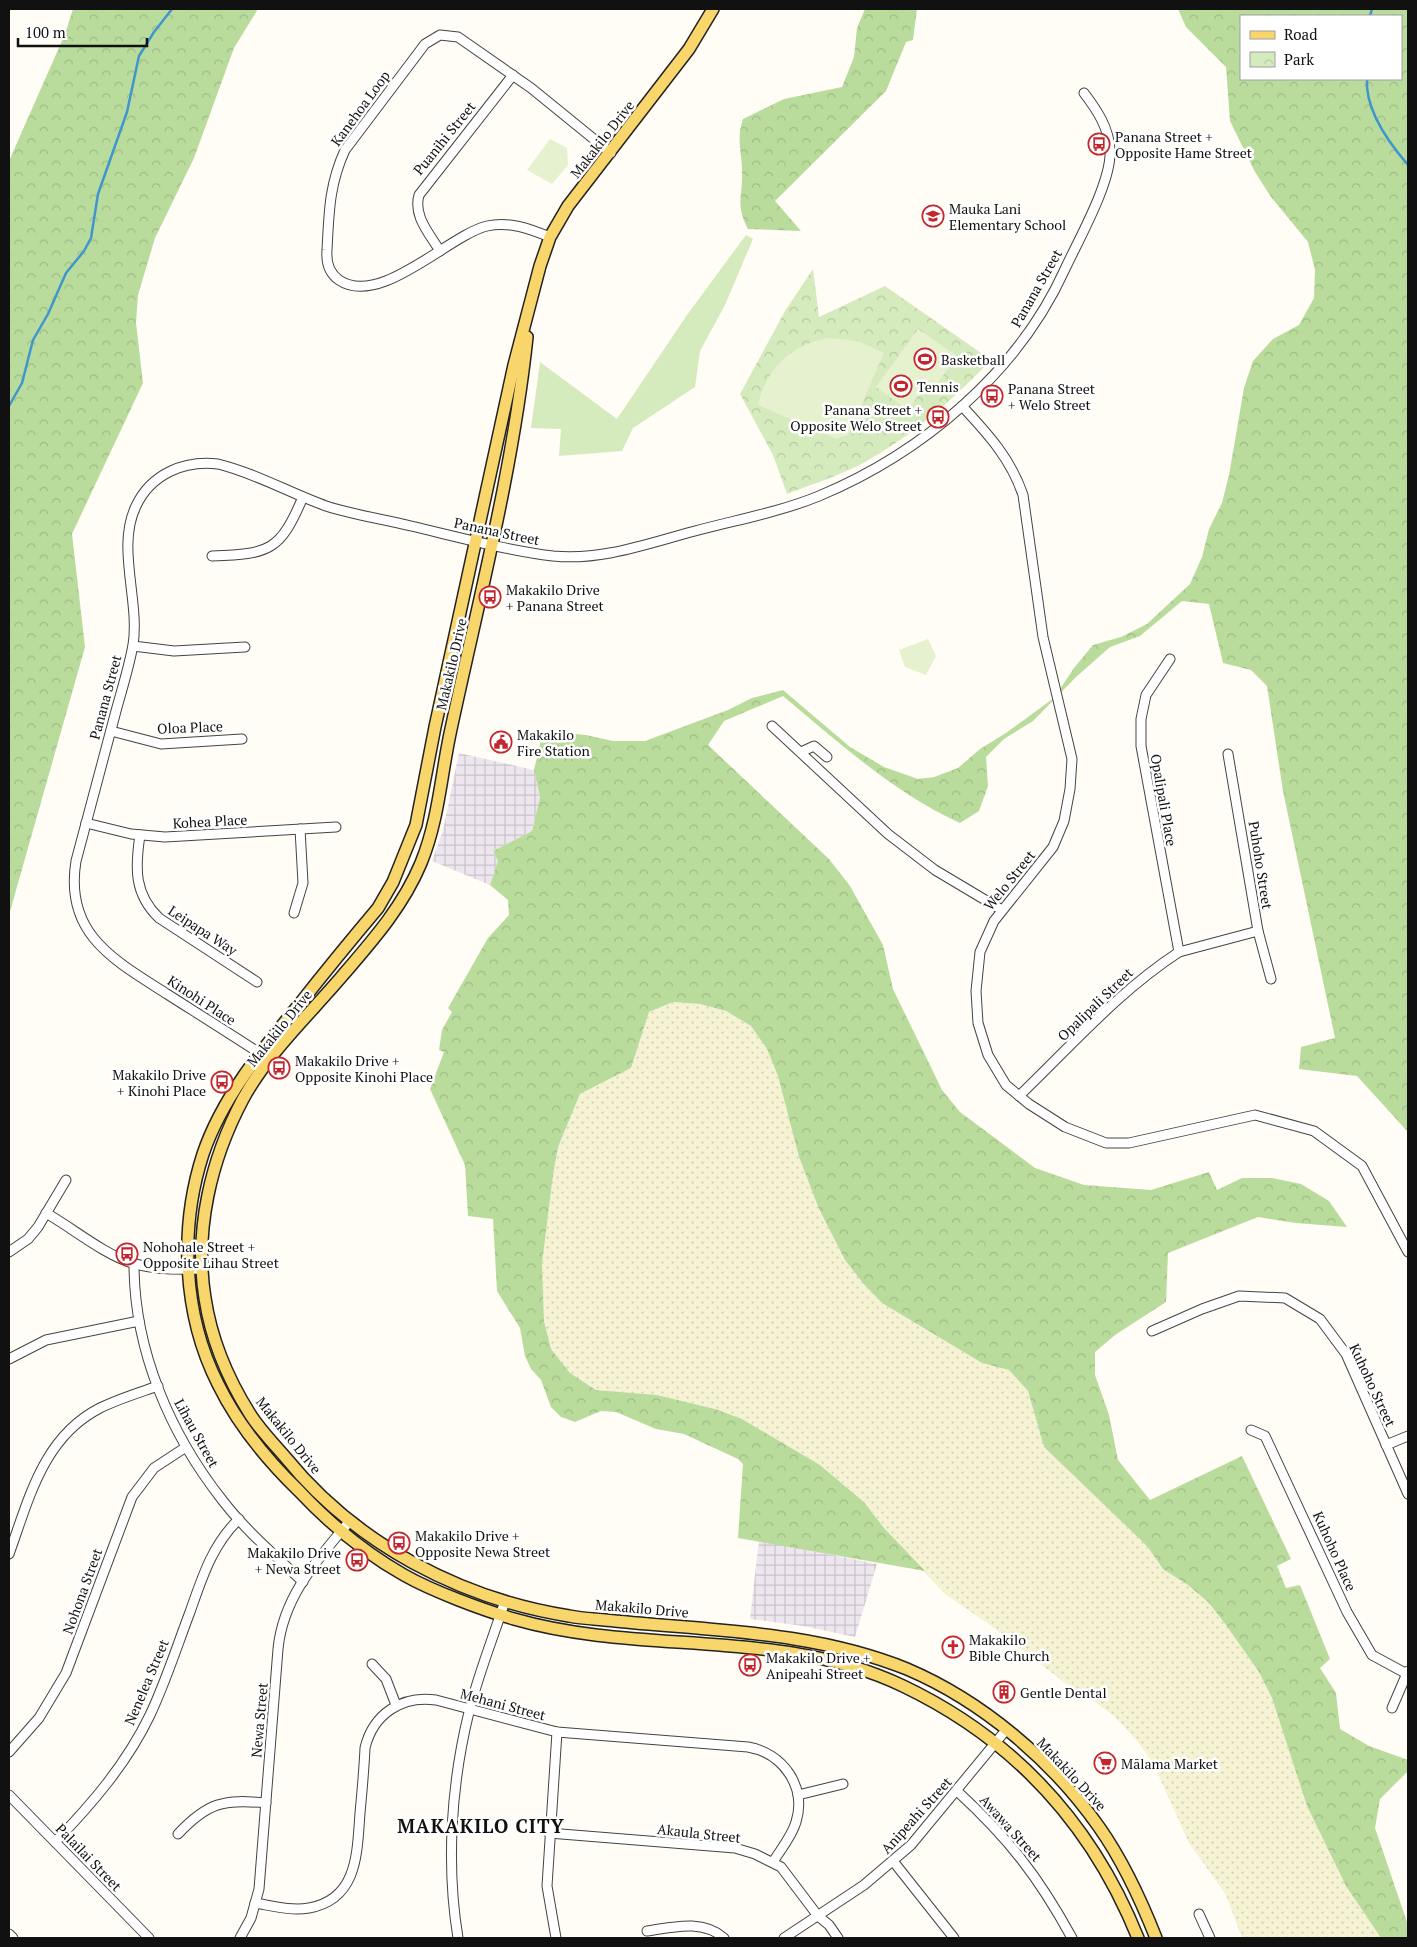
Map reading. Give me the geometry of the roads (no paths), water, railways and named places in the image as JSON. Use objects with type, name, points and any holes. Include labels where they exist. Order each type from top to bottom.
[{"type":"main road","name":"Makakilo Drive","points":[[712,9],[689,49],[611,153],[568,206],[550,237],[532,295],[475,541],[434,727],[416,825],[393,882],[378,908],[259,1053],[218,1120],[203,1155],[188,1226],[188,1270],[191,1304],[201,1340],[217,1383],[254,1442],[280,1473],[325,1518],[406,1576],[501,1614],[565,1630],[608,1636],[744,1645],[798,1652],[850,1665],[900,1684],[947,1709],[996,1743],[1032,1774],[1067,1813],[1098,1857],[1124,1904],[1138,1938]]},
{"type":"main road","name":"Makakilo Drive","points":[[532,295],[524,368],[493,545],[451,730],[440,798],[432,830],[409,890],[392,918],[270,1060],[244,1097],[217,1161],[208,1194],[201,1269],[214,1337],[230,1376],[252,1416],[304,1479],[349,1522],[418,1565],[464,1587],[505,1600],[569,1616],[745,1631],[801,1638],[846,1649],[906,1669],[956,1694],[1006,1730],[1043,1762],[1099,1826],[1139,1896],[1156,1938]]},
{"type":"main road","points":[[434,727],[451,730]]},
{"type":"street","name":"Kanehoa Loop","points":[[550,237],[521,226],[495,225],[470,232],[411,270],[381,282],[352,285],[337,279],[329,268],[327,255],[329,198],[338,166],[354,136],[425,44],[434,36],[443,34],[455,35],[513,75],[570,118],[611,153]]},
{"type":"street","name":"Puanihi Street","points":[[440,251],[419,216],[418,194],[513,75]]},
{"type":"street","name":"Panana Street","points":[[118,962],[92,938],[81,918],[76,901],[74,872],[133,646],[134,624],[129,532],[136,506],[152,484],[182,466],[209,463],[233,468],[340,510],[493,545],[556,556],[601,555],[816,497],[889,462],[931,432],[962,406],[1006,361],[1037,319],[1063,274],[1106,178],[1110,149],[1106,130],[1098,112],[1084,93]]},
{"type":"street","name":"Welo Street","points":[[962,406],[1002,451],[1018,480],[1025,507],[1044,638],[1072,759],[1070,790],[1064,821],[1053,847],[994,921],[980,952],[976,991],[978,1023],[988,1055],[1006,1085],[1019,1096],[1065,1127],[1106,1142],[1129,1144],[1255,1115],[1314,1132],[1362,1166],[1408,1252]]},
{"type":"street","points":[[212,556],[248,555],[273,545],[287,531],[303,497]]},
{"type":"street","points":[[133,646],[180,651],[245,647]]},
{"type":"street","name":"Opalipali Place","points":[[1170,660],[1146,695],[1141,719],[1141,746],[1179,952]]},
{"type":"street","points":[[772,726],[888,834],[935,870],[1002,910]]},
{"type":"street","name":"Oloa Place","points":[[111,731],[162,744],[242,739]]},
{"type":"street","points":[[800,752],[814,746],[827,757]]},
{"type":"street","name":"Puhoho Street","points":[[1228,754],[1258,931],[1271,979]]},
{"type":"street","name":"Kohea Place","points":[[86,823],[140,836],[182,837],[336,827]]},
{"type":"street","points":[[294,913],[304,883],[300,829]]},
{"type":"street","name":"Leipapa Way","points":[[140,836],[136,875],[142,896],[149,908],[159,918],[258,982]]},
{"type":"street","name":"Opalipali Street","points":[[1019,1096],[1133,984],[1179,952],[1258,931]]},
{"type":"street","name":"Kinohi Place","points":[[118,962],[270,1060]]},
{"type":"street","points":[[9,1252],[33,1233],[66,1180]]},
{"type":"street","points":[[46,1213],[116,1256],[134,1264],[165,1269],[201,1269]]},
{"type":"street","name":"Lihau Street","points":[[134,1264],[134,1285],[140,1321],[158,1386],[172,1422],[186,1447],[223,1502],[303,1582]]},
{"type":"street","name":"Kuhoho Street","points":[[1152,1331],[1202,1309],[1239,1296],[1284,1298],[1320,1319],[1346,1354],[1408,1494]]},
{"type":"street","points":[[9,1359],[46,1340],[140,1321]]},
{"type":"street","points":[[9,1554],[36,1480],[46,1458],[60,1439],[98,1409],[158,1386]]},
{"type":"street","name":"Kuhoho Place","points":[[1251,1430],[1265,1436],[1347,1612],[1372,1655],[1408,1672]]},
{"type":"street","points":[[1386,1445],[1408,1436]]},
{"type":"street","name":"Nohona Street","points":[[9,1752],[39,1718],[66,1673],[132,1497],[154,1468],[163,1460],[186,1447]]},
{"type":"street","name":"Nenelea Street","points":[[55,1842],[107,1784],[134,1744],[166,1679],[208,1562],[223,1535],[239,1519]]},
{"type":"street","name":"Newa Street","points":[[240,1938],[255,1904],[259,1889],[280,1635],[287,1608],[303,1582],[349,1522]]},
{"type":"street","points":[[458,1938],[451,1877],[452,1837],[457,1783],[470,1710],[505,1600]]},
{"type":"street","points":[[372,1664],[386,1679],[396,1705]]},
{"type":"street","points":[[1392,1708],[1408,1672]]},
{"type":"street","name":"Mehani Street","points":[[255,1904],[295,1909],[309,1908],[334,1897],[348,1882],[357,1857],[367,1742],[376,1723],[396,1705],[408,1700],[429,1699],[557,1732],[755,1748],[768,1753],[784,1765],[795,1782],[798,1795],[796,1822],[773,1862]]},
{"type":"street","name":"Anipeahi Street","points":[[784,1938],[818,1916],[893,1861],[932,1822],[1006,1730]]},
{"type":"street","points":[[556,1938],[547,1886],[557,1732]]},
{"type":"street","points":[[798,1795],[842,1784]]},
{"type":"street","name":"Awawa Street","points":[[958,1791],[991,1822],[1022,1857],[1049,1896],[1072,1938]]},
{"type":"street","name":"Palailai Street","points":[[9,1795],[149,1938]]},
{"type":"street","points":[[178,1834],[198,1814],[219,1804],[234,1801],[266,1803]]},
{"type":"street","name":"Akaula Street","points":[[549,1833],[735,1848],[773,1862],[781,1867],[818,1916],[829,1925],[838,1938]]},
{"type":"street","points":[[893,1861],[954,1938]]},
{"type":"street","points":[[1199,1914],[1210,1938]]},
{"type":"street","points":[[647,1931],[698,1926],[712,1930],[724,1938]]},
{"type":"street","points":[[9,1934],[13,1938]]},
{"type":"waterway","points":[[9,406],[22,383],[33,340],[48,314],[66,273],[84,251],[91,238],[98,194],[127,112],[139,56],[154,32],[172,9]]},
{"type":"waterway","points":[[1370,15],[1372,9]]},
{"type":"waterway","points":[[1367,80],[1367,90],[1374,114],[1386,136],[1408,165]]},
{"type":"place","name":"Panana Street + Opposite Hame Street","points":[[1099,144]]},
{"type":"place","name":"Mauka Lani Elementary School","points":[[933,216]]},
{"type":"place","name":"Basketball","points":[[925,359]]},
{"type":"place","name":"Tennis","points":[[901,386]]},
{"type":"place","name":"Panana Street + Welo Street","points":[[992,396]]},
{"type":"place","name":"Panana Street + Opposite Welo Street","points":[[938,417]]},
{"type":"place","name":"Makakilo Drive + Panana Street","points":[[490,597]]},
{"type":"place","name":"Makakilo Fire Station","points":[[501,742]]},
{"type":"place","name":"Makakilo Drive + Opposite Kinohi Place","points":[[279,1068]]},
{"type":"place","name":"Makakilo Drive + Kinohi Place","points":[[222,1082]]},
{"type":"place","name":"Nohohale Street + Opposite Lihau Street","points":[[127,1254]]},
{"type":"place","name":"Makakilo Drive + Opposite Newa Street","points":[[399,1543]]},
{"type":"place","name":"Makakilo Drive + Newa Street","points":[[357,1560]]},
{"type":"place","name":"Makakilo Bible Church","points":[[953,1647]]},
{"type":"place","name":"Makakilo Drive + Anipeahi Street","points":[[750,1665]]},
{"type":"place","name":"Gentle Dental","points":[[1004,1692]]},
{"type":"place","name":"Mālama Market","points":[[1105,1763]]},
{"type":"district","name":"MAKAKILO CITY","points":[[481,1825]]}]
